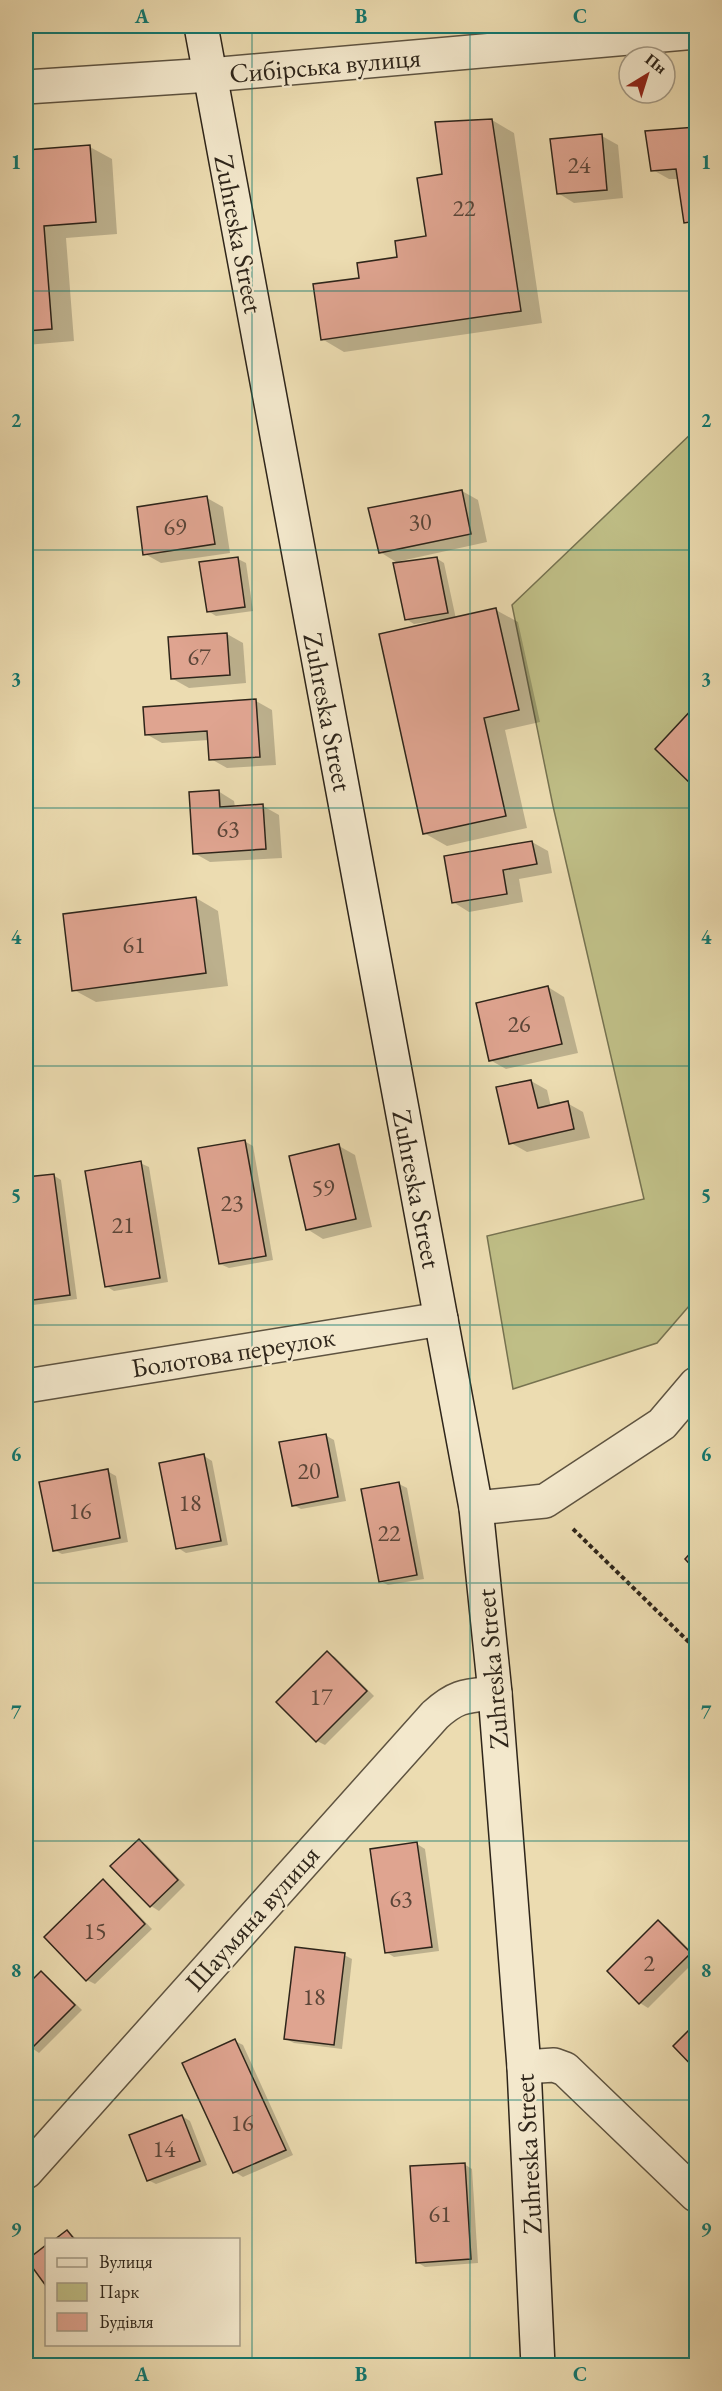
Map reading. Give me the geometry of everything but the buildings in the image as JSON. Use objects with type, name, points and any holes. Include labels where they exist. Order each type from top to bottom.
[{"type":"street","name":"Zuhreska Street","points":[[201,26],[476,1508],[495,1693],[524,2067],[538,2366]]},
{"type":"street","name":"Сибірська вулиця","points":[[26,87],[210,75],[696,32]]},
{"type":"street","name":"Болотова переулок","points":[[26,1386],[441,1319]]},
{"type":"street","points":[[476,1508],[545,1501],[662,1424],[696,1384]]},
{"type":"street","name":"Шаумяна вулиця","points":[[26,2172],[435,1715],[450,1701],[465,1696],[495,1693]]},
{"type":"street","points":[[524,2067],[554,2065],[565,2069],[696,2195]]},
{"type":"path","points":[[545,1501],[696,1648]]},
{"type":"green space","points":[[696,429],[696,1298],[657,1343],[513,1389],[487,1236],[644,1199],[553,806],[512,605]]}]
